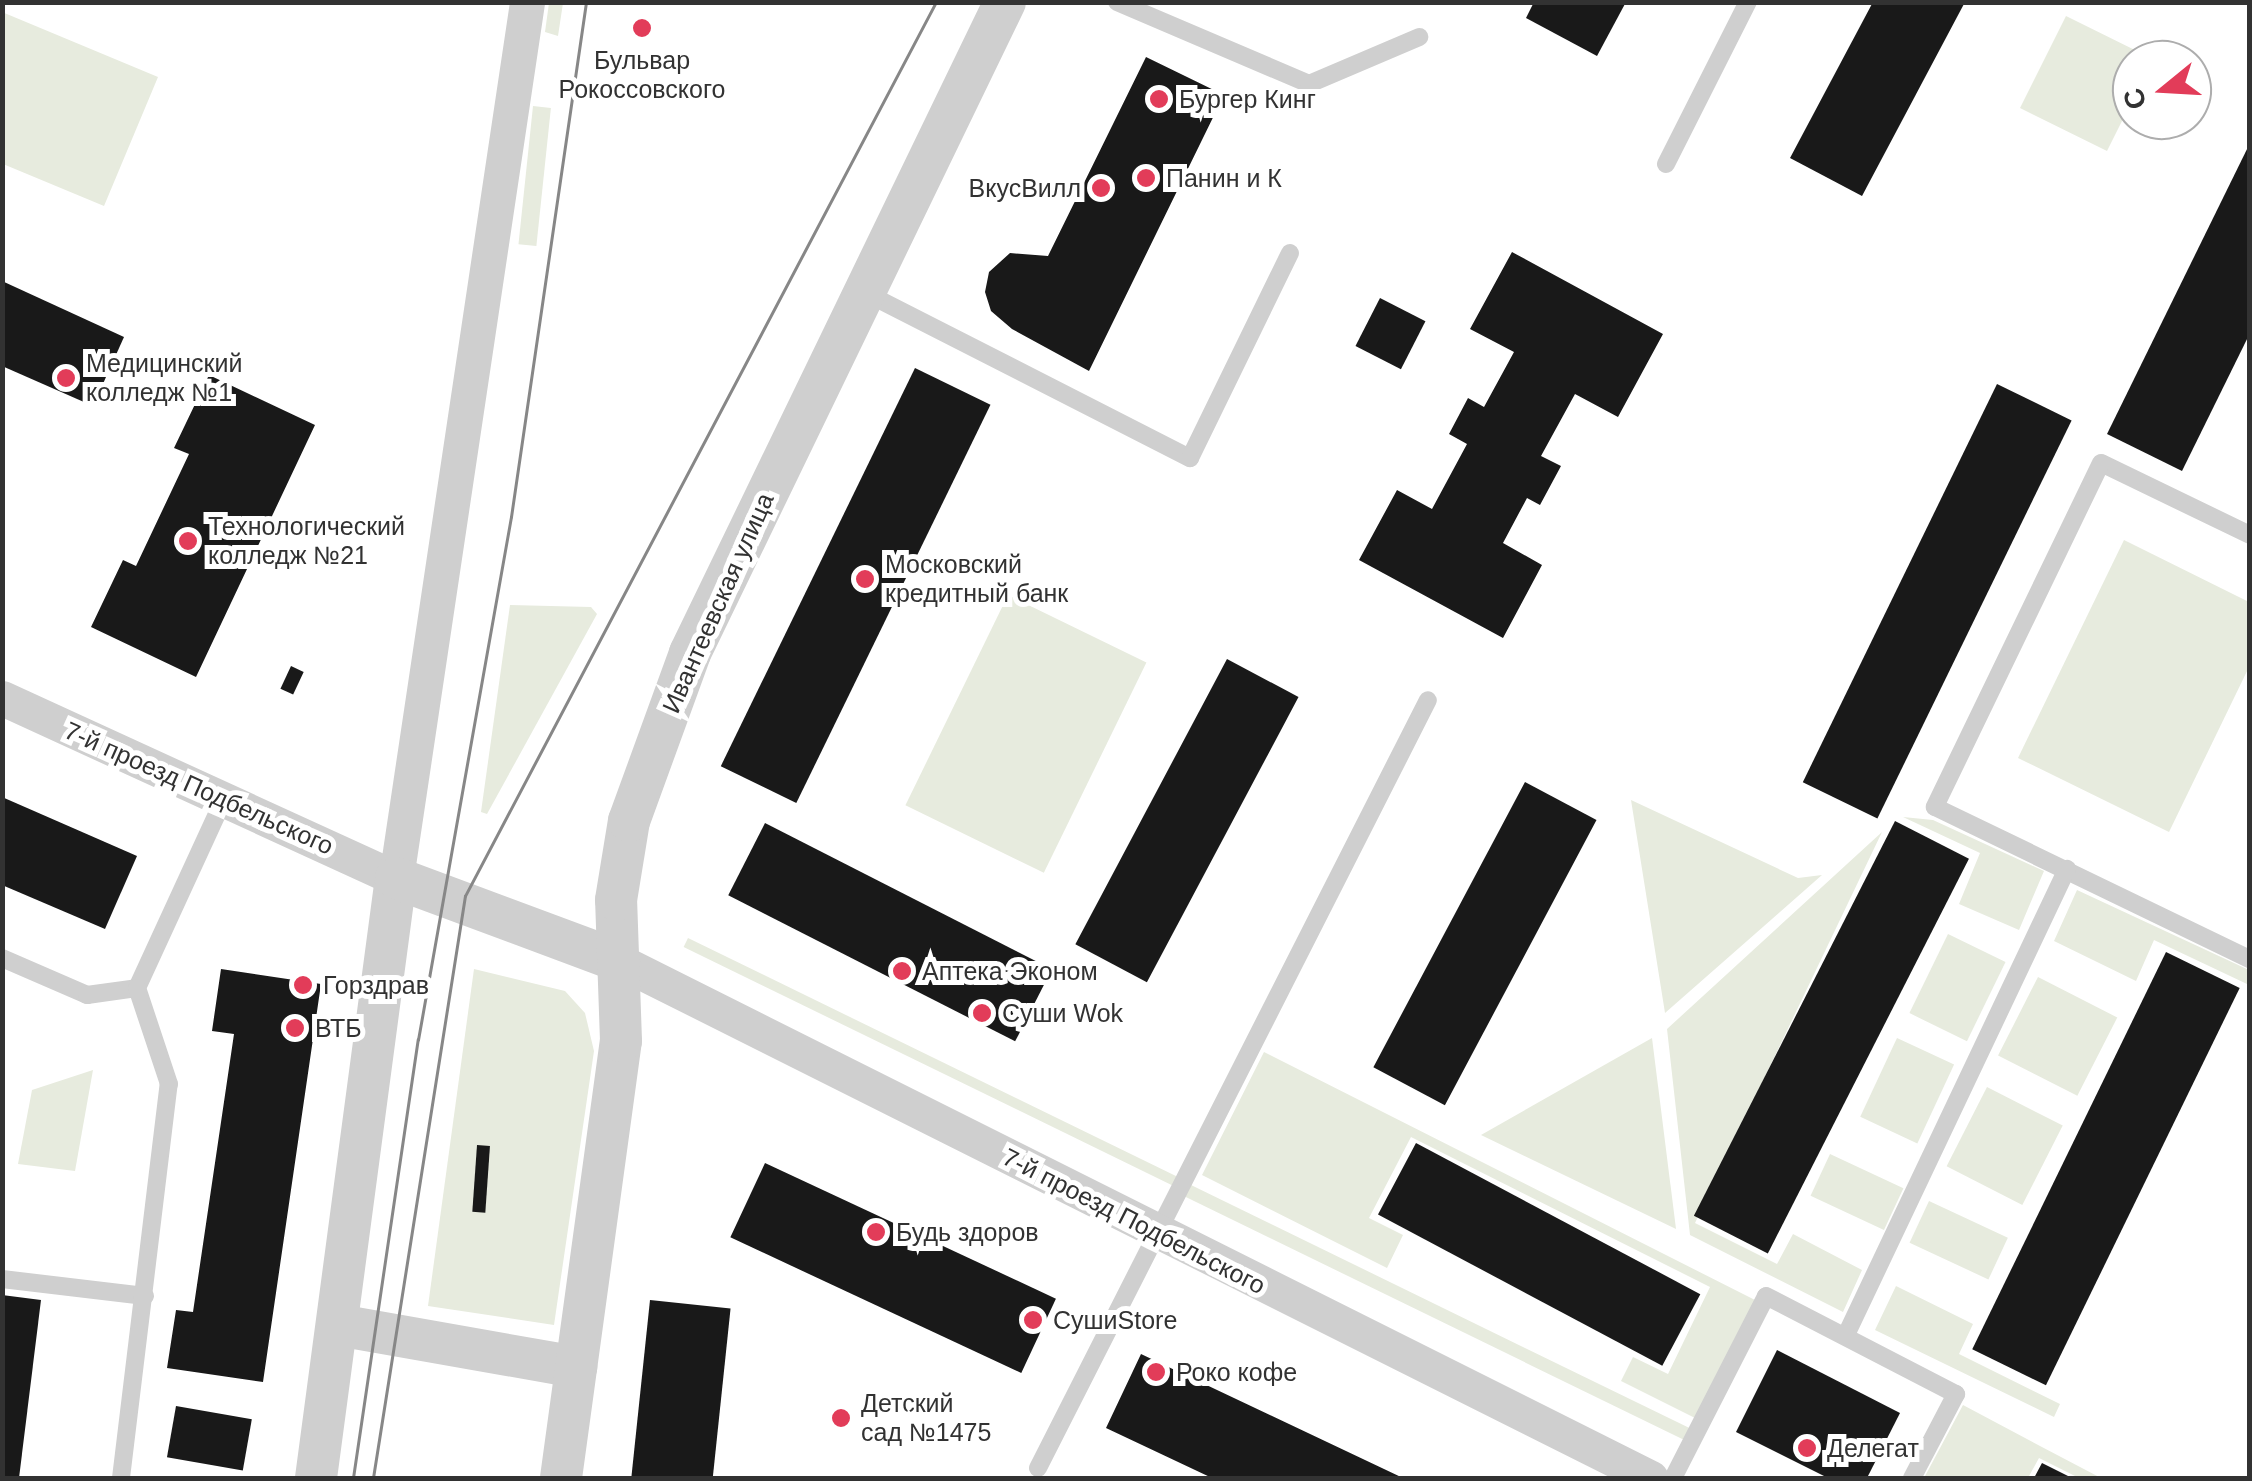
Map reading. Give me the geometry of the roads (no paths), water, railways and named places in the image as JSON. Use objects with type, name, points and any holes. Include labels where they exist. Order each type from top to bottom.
[{"type":"street","points":[[316,1478],[396,878],[528,2]]},
{"type":"street","name":"Ивантеевская улица","points":[[561,1478],[622,1040],[616,900],[629,821],[690,654],[1006,2]]},
{"type":"street","name":"7-й проезд Подбельского","points":[[2,698],[396,878]]},
{"type":"street","points":[[396,878],[619,962]]},
{"type":"street","name":"7-й проезд Подбельского","points":[[619,962],[1650,1478]]},
{"type":"street","points":[[338,1326],[576,1367]]},
{"type":"lane","points":[[1117,2],[1310,84],[1419,37]]},
{"type":"lane","points":[[1666,164],[1748,2]]},
{"type":"lane","points":[[864,292],[1190,458],[1290,253]]},
{"type":"lane","points":[[2250,536],[2102,463],[1935,807],[2250,960]]},
{"type":"lane","points":[[1038,1468],[1428,700]]},
{"type":"lane","points":[[121,1478],[168,1084],[137,988],[223,801]]},
{"type":"lane","points":[[1846,1335],[2068,869]]},
{"type":"lane","points":[[2,958],[87,996],[137,988]]},
{"type":"lane","points":[[2,1279],[145,1296]]},
{"type":"lane","points":[[1673,1478],[1766,1296],[1956,1394],[1912,1478]]},
{"type":"tram line","points":[[353,1478],[418,1040],[511,517],[586,2]]},
{"type":"tram line","points":[[373,1478],[465,896],[936,2]]},
{"type":"place","name":"Бульвар Рокоссовского","points":[[642,28]]},
{"type":"place","name":"Бургер Кинг","points":[[1159,99]]},
{"type":"place","name":"Панин и К","points":[[1146,178]]},
{"type":"place","name":"ВкусВилл","points":[[1101,188]]},
{"type":"place","name":"Медицинский колледж №1","points":[[66,378]]},
{"type":"place","name":"Технологический колледж №21","points":[[188,541]]},
{"type":"place","name":"Московский кредитный банк","points":[[865,579]]},
{"type":"place","name":"Аптека Эконом","points":[[902,971]]},
{"type":"place","name":"Горздрав","points":[[303,985]]},
{"type":"place","name":"Суши Wok","points":[[982,1013]]},
{"type":"place","name":"ВТБ","points":[[295,1028]]},
{"type":"place","name":"Будь здоров","points":[[876,1232]]},
{"type":"place","name":"СушиStore","points":[[1033,1320]]},
{"type":"place","name":"Роко кофе","points":[[1156,1372]]},
{"type":"place","name":"Детский сад №1475","points":[[841,1418]]},
{"type":"place","name":"Делегат","points":[[1807,1448]]}]
